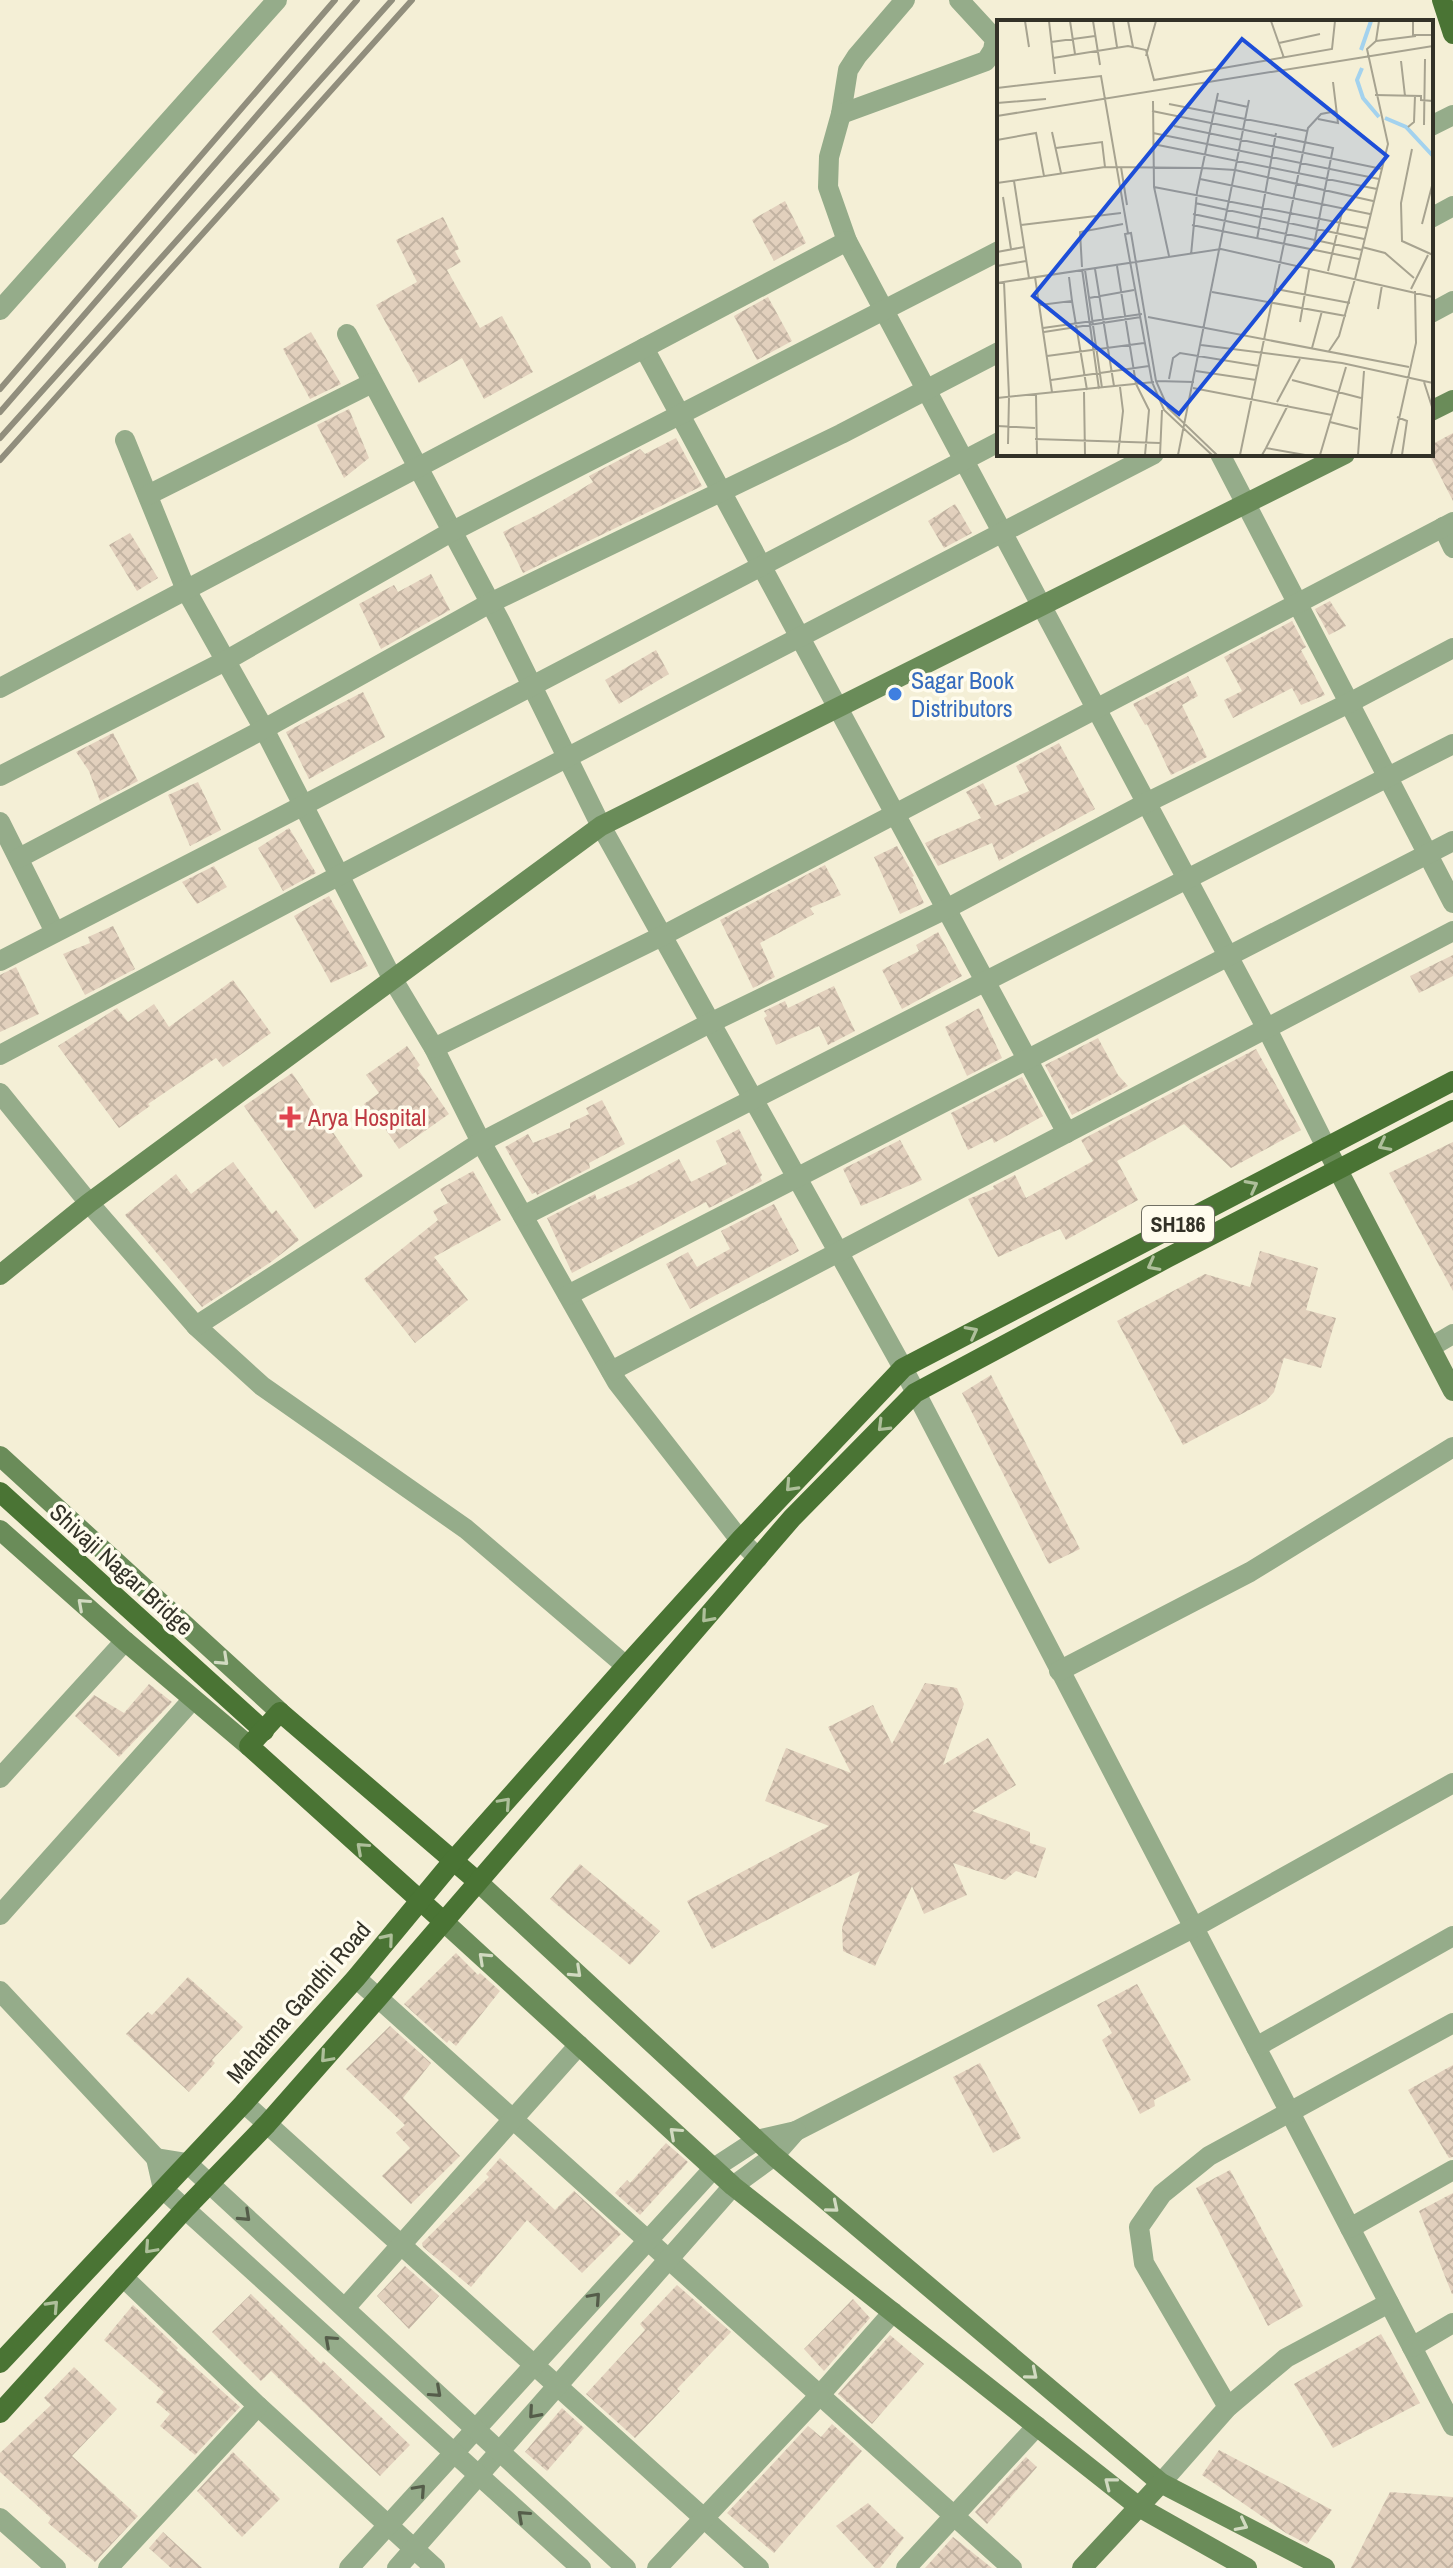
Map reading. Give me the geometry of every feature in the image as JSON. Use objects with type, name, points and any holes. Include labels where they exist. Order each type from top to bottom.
[{"type":"main road","points":[[1442,0],[1453,34]]},
{"type":"main road","points":[[1433,410],[1453,400]]},
{"type":"main road","points":[[0,1275],[89,1203],[601,826],[1341,456]]},
{"type":"main road","name":"SH186","points":[[626,1666],[903,1368],[1453,1081]]},
{"type":"main road","points":[[0,2413],[185,2209],[267,2124],[792,1518],[915,1393],[1453,1110]]},
{"type":"main road","points":[[1326,1147],[1453,1391]]},
{"type":"main road","points":[[0,1456],[280,1712],[477,1881],[774,2156],[1161,2483],[1325,2568]]},
{"type":"main road","name":"Shivaji Nagar Bridge","points":[[0,1492],[264,1731]]},
{"type":"main road","points":[[0,1530],[249,1746],[733,2186],[1139,2507],[1247,2568]]},
{"type":"main road","name":"Mahatma Gandhi Road","points":[[0,2363],[244,2103],[626,1666]]},
{"type":"main road","points":[[249,1746],[280,1712]]},
{"type":"main road","points":[[1082,2568],[1161,2483]]},
{"type":"street","points":[[0,310],[277,0]]},
{"type":"street","points":[[905,0],[848,70],[841,114],[829,157],[828,187],[847,241],[1267,1029],[1326,1147]]},
{"type":"street","points":[[841,114],[986,61],[995,39],[959,0]]},
{"type":"street","points":[[1433,125],[1453,115]]},
{"type":"street","points":[[1433,217],[1453,206]]},
{"type":"street","points":[[0,688],[847,241]]},
{"type":"street","points":[[0,776],[227,660],[451,532],[997,252]]},
{"type":"street","points":[[1433,312],[1453,301]]},
{"type":"street","points":[[347,334],[490,603],[601,826],[903,1368],[1453,2426]]},
{"type":"street","points":[[644,348],[1067,1133]]},
{"type":"street","points":[[19,858],[264,729],[490,603],[722,492],[997,353]]},
{"type":"street","points":[[148,495],[372,383]]},
{"type":"street","points":[[125,440],[186,590],[264,729],[392,978],[434,1048],[481,1142],[611,1371],[740,1540],[758,1558]]},
{"type":"street","points":[[0,961],[997,443]]},
{"type":"street","points":[[0,1055],[340,875],[1150,456]]},
{"type":"street","points":[[1221,456],[1453,903]]},
{"type":"street","points":[[434,1048],[662,936],[1448,525],[1453,548]]},
{"type":"street","points":[[196,1326],[481,1142],[710,1023],[946,909],[1146,803],[1453,648]]},
{"type":"street","points":[[523,1216],[1453,744]]},
{"type":"street","points":[[0,822],[55,932]]},
{"type":"street","points":[[568,1295],[1453,841]]},
{"type":"street","points":[[611,1371],[1453,931]]},
{"type":"street","points":[[0,1093],[89,1203],[196,1326],[262,1386],[466,1529],[626,1666]]},
{"type":"street","points":[[1431,1347],[1453,1334]]},
{"type":"street","points":[[1059,1671],[1250,1572],[1453,1447]]},
{"type":"street","points":[[0,1778],[125,1641]]},
{"type":"street","points":[[0,1915],[193,1699]]},
{"type":"street","points":[[349,2568],[714,2168],[757,2140],[796,2131],[1193,1928],[1453,1783]]},
{"type":"street","points":[[1256,2047],[1453,1936]]},
{"type":"street","points":[[356,1978],[1012,2568]]},
{"type":"street","points":[[0,1991],[156,2158],[163,2189],[581,2568]]},
{"type":"street","points":[[1228,2407],[1144,2263],[1139,2227],[1162,2194],[1209,2156],[1453,2023]]},
{"type":"street","points":[[345,2308],[579,2045]]},
{"type":"street","points":[[244,2103],[759,2568]]},
{"type":"street","points":[[397,2568],[733,2186],[774,2156],[796,2131]]},
{"type":"street","points":[[156,2158],[187,2163],[626,2568]]},
{"type":"street","points":[[1350,2228],[1453,2170]]},
{"type":"street","points":[[123,2277],[435,2568]]},
{"type":"street","points":[[1161,2483],[1228,2407],[1286,2358],[1389,2303]]},
{"type":"street","points":[[657,2568],[819,2396],[893,2312]]},
{"type":"street","points":[[1412,2347],[1453,2323]]},
{"type":"street","points":[[108,2568],[258,2406]]},
{"type":"street","points":[[906,2568],[1037,2426]]},
{"type":"street","points":[[0,2518],[56,2568]]},
{"type":"building","points":[[785,201],[806,243],[774,261],[752,220]]},
{"type":"building","points":[[443,217],[459,249],[455,251],[461,262],[447,270],[480,328],[502,316],[533,372],[484,399],[462,358],[419,383],[376,305],[417,282],[396,240]]},
{"type":"building","points":[[768,297],[792,341],[757,360],[734,316]]},
{"type":"building","points":[[311,332],[341,384],[310,399],[283,349]]},
{"type":"building","points":[[349,409],[369,458],[344,478],[317,425]]},
{"type":"building","points":[[1453,433],[1453,501],[1431,458],[1433,444]]},
{"type":"building","points":[[676,438],[702,486],[523,573],[503,532],[593,482],[589,476],[640,449],[645,454]]},
{"type":"building","points":[[955,504],[972,533],[944,548],[928,521]]},
{"type":"building","points":[[130,533],[158,578],[137,591],[109,545]]},
{"type":"building","points":[[431,574],[450,610],[381,649],[359,604],[394,585],[398,592]]},
{"type":"building","points":[[1330,601],[1346,626],[1329,635],[1315,609]]},
{"type":"building","points":[[1292,621],[1306,647],[1301,650],[1325,695],[1301,705],[1292,688],[1233,718],[1224,700],[1242,691],[1224,657]]},
{"type":"building","points":[[656,650],[669,674],[619,704],[605,680]]},
{"type":"building","points":[[1188,676],[1198,696],[1182,705],[1207,757],[1171,775],[1147,724],[1133,704]]},
{"type":"building","points":[[363,692],[385,737],[309,779],[286,732]]},
{"type":"building","points":[[113,733],[138,781],[100,801],[89,771],[76,752]]},
{"type":"building","points":[[1059,743],[1095,809],[999,861],[992,843],[938,866],[925,843],[981,818],[966,792],[983,783],[995,806],[1029,791],[1016,766]]},
{"type":"building","points":[[198,782],[221,830],[190,846],[168,795]]},
{"type":"building","points":[[289,828],[316,873],[283,891],[258,848]]},
{"type":"building","points":[[897,846],[914,876],[924,903],[900,914],[874,857]]},
{"type":"building","points":[[825,865],[841,895],[810,908],[814,914],[760,943],[775,977],[753,988],[720,920]]},
{"type":"building","points":[[214,866],[227,887],[197,904],[182,882]]},
{"type":"building","points":[[329,896],[368,966],[331,983],[294,916]]},
{"type":"building","points":[[113,926],[135,969],[85,995],[63,954],[90,943],[88,937]]},
{"type":"building","points":[[938,932],[962,976],[902,1009],[882,970],[919,951],[916,945]]},
{"type":"building","points":[[1453,955],[1453,976],[1419,993],[1410,976]]},
{"type":"building","points":[[16,967],[39,1014],[0,1032],[0,975]]},
{"type":"building","points":[[233,980],[271,1033],[223,1067],[216,1058],[148,1104],[150,1106],[119,1128],[58,1046],[117,1008],[128,1022],[154,1004],[169,1027]]},
{"type":"building","points":[[834,986],[855,1031],[828,1045],[819,1026],[776,1045],[764,1011],[785,1001],[788,1008]]},
{"type":"building","points":[[979,1008],[1002,1058],[967,1076],[945,1027]]},
{"type":"building","points":[[1098,1038],[1118,1075],[1128,1086],[1072,1115],[1045,1065]]},
{"type":"building","points":[[407,1046],[420,1065],[417,1068],[449,1114],[399,1149],[364,1104],[379,1093],[366,1075]]},
{"type":"building","points":[[1256,1049],[1301,1130],[1231,1168],[1184,1124],[1117,1161],[1138,1200],[1066,1240],[1060,1229],[998,1257],[968,1199],[994,1189],[993,1186],[1015,1175],[1026,1198],[1093,1161],[1081,1140]]},
{"type":"building","points":[[292,1073],[363,1176],[315,1209],[244,1106]]},
{"type":"building","points":[[1022,1077],[1043,1116],[994,1143],[992,1138],[968,1150],[951,1113]]},
{"type":"building","points":[[602,1100],[625,1144],[589,1163],[590,1168],[537,1195],[536,1192],[532,1194],[505,1147],[528,1134],[533,1143],[570,1128],[570,1123],[589,1114],[586,1108]]},
{"type":"building","points":[[739,1129],[762,1175],[762,1181],[709,1208],[706,1202],[572,1273],[547,1218],[595,1194],[597,1200],[633,1184],[679,1159],[691,1182],[727,1164],[716,1141]]},
{"type":"building","points":[[900,1140],[922,1180],[861,1206],[843,1169]]},
{"type":"building","points":[[1453,1142],[1453,1291],[1389,1173]]},
{"type":"building","points":[[233,1162],[272,1214],[276,1210],[299,1240],[202,1307],[125,1215],[176,1174],[191,1194]]},
{"type":"building","points":[[473,1171],[501,1220],[434,1257],[468,1300],[415,1343],[364,1279],[438,1220],[433,1211],[448,1203],[440,1189]]},
{"type":"building","points":[[774,1204],[799,1251],[690,1309],[666,1264],[688,1252],[697,1267],[730,1249],[721,1231]]},
{"type":"building","points":[[1260,1251],[1318,1268],[1306,1310],[1336,1318],[1321,1368],[1284,1358],[1274,1392],[1266,1401],[1183,1445],[1117,1321],[1205,1274],[1250,1287]]},
{"type":"building","points":[[991,1375],[1080,1549],[1049,1564],[962,1393]]},
{"type":"building","points":[[925,1683],[957,1688],[964,1704],[943,1765],[988,1738],[1016,1785],[972,1811],[1030,1832],[1030,1843],[1046,1848],[1036,1878],[1016,1871],[1005,1880],[953,1863],[967,1895],[924,1914],[912,1886],[875,1966],[843,1951],[842,1928],[860,1871],[712,1949],[687,1901],[829,1826],[765,1801],[786,1748],[851,1773],[828,1727],[873,1705],[892,1744]]},
{"type":"building","points":[[149,1684],[172,1702],[119,1757],[75,1716],[94,1695],[124,1713]]},
{"type":"building","points":[[580,1864],[660,1931],[630,1965],[550,1899]]},
{"type":"building","points":[[456,1953],[500,1991],[456,2046],[449,2040],[447,2043],[404,2004]]},
{"type":"building","points":[[188,1977],[243,2027],[212,2060],[215,2063],[189,2092],[126,2034],[148,2012],[152,2015]]},
{"type":"building","points":[[1137,1984],[1191,2080],[1154,2100],[1155,2106],[1140,2114],[1102,2040],[1112,2033],[1097,2005]]},
{"type":"building","points":[[390,2026],[431,2063],[403,2098],[460,2156],[411,2204],[382,2176],[410,2148],[396,2133],[405,2125],[346,2069]]},
{"type":"building","points":[[980,2063],[1021,2138],[993,2153],[953,2077]]},
{"type":"building","points":[[1453,2065],[1453,2157],[1449,2158],[1408,2090]]},
{"type":"building","points":[[666,2143],[688,2162],[640,2215],[615,2193],[627,2180],[630,2183]]},
{"type":"building","points":[[500,2158],[555,2210],[574,2191],[621,2234],[582,2273],[527,2220],[471,2287],[422,2243],[489,2177],[486,2174]]},
{"type":"building","points":[[1230,2170],[1303,2306],[1268,2326],[1196,2188]]},
{"type":"building","points":[[1453,2193],[1453,2294],[1452,2294],[1419,2211]]},
{"type":"building","points":[[405,2266],[439,2296],[409,2329],[377,2296]]},
{"type":"building","points":[[677,2285],[731,2332],[635,2438],[586,2394],[645,2330],[640,2324]]},
{"type":"building","points":[[251,2294],[321,2364],[323,2361],[410,2445],[380,2476],[271,2371],[261,2381],[212,2332]]},
{"type":"building","points":[[853,2299],[870,2318],[824,2371],[804,2349]]},
{"type":"building","points":[[133,2305],[178,2348],[176,2350],[240,2407],[195,2455],[160,2426],[170,2414],[156,2402],[164,2392],[104,2340]]},
{"type":"building","points":[[1381,2334],[1420,2403],[1333,2448],[1294,2384]]},
{"type":"building","points":[[890,2335],[924,2364],[872,2424],[838,2394]]},
{"type":"building","points":[[74,2367],[117,2409],[72,2456],[138,2516],[95,2562],[48,2523],[51,2518],[0,2472],[0,2453],[51,2405],[44,2398]]},
{"type":"building","points":[[562,2408],[584,2428],[547,2471],[525,2452]]},
{"type":"building","points":[[832,2424],[862,2451],[774,2553],[727,2513],[808,2426],[821,2437]]},
{"type":"building","points":[[1219,2450],[1332,2510],[1307,2544],[1202,2475]]},
{"type":"building","points":[[233,2452],[280,2499],[242,2537],[197,2491]]},
{"type":"building","points":[[1026,2457],[1037,2467],[987,2524],[975,2512]]},
{"type":"building","points":[[1390,2492],[1453,2497],[1453,2568],[1351,2568]]},
{"type":"building","points":[[868,2503],[904,2538],[880,2568],[875,2568],[836,2526]]},
{"type":"building","points":[[163,2532],[202,2568],[171,2568],[149,2548]]},
{"type":"building","points":[[953,2537],[992,2568],[925,2568]]},
{"type":"railway","points":[[0,389],[335,0]]},
{"type":"railway","points":[[0,412],[357,0]]},
{"type":"railway","points":[[0,438],[392,0]]},
{"type":"railway","points":[[0,460],[412,0]]},
{"type":"place","name":"Sagar Book Distributors","points":[[895,694]]},
{"type":"place","name":"Arya Hospital","points":[[290,1117]]}]
